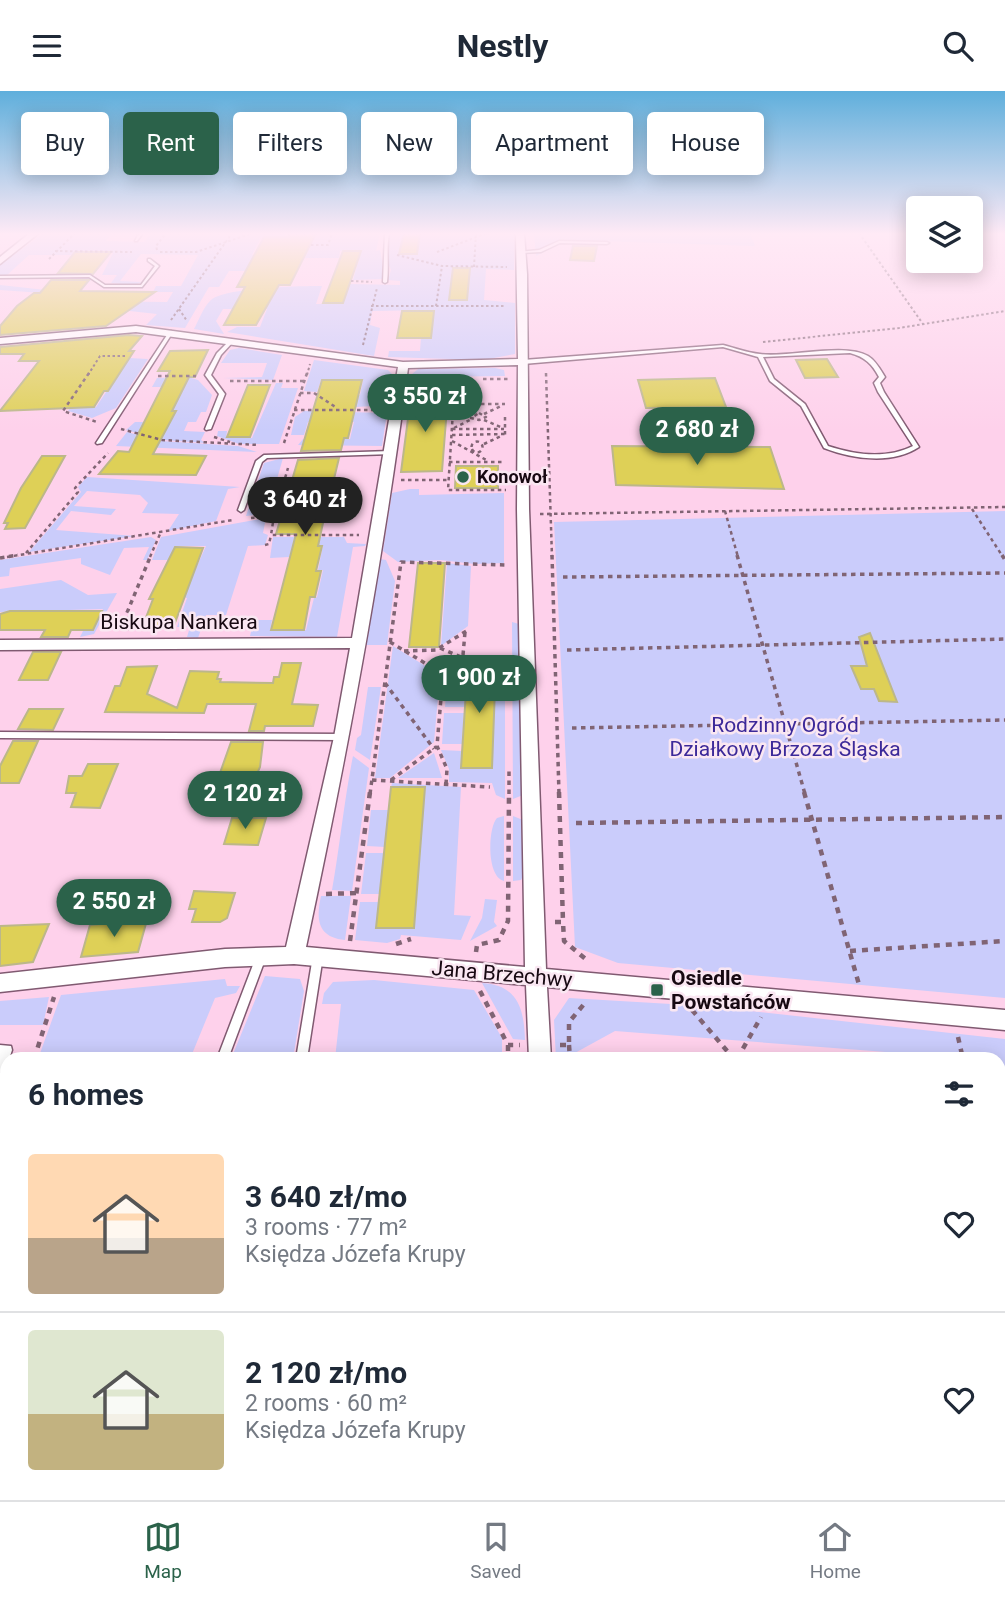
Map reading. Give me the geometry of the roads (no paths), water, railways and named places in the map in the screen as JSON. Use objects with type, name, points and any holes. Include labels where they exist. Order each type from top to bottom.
[{"type":"street","points":[[522,299],[523,515],[540,1052]]},
{"type":"street","points":[[0,341],[99,330],[169,330],[359,361],[404,372],[523,362]]},
{"type":"street","points":[[294,955],[342,737],[404,372]]},
{"type":"street","name":"Biskupa Nankera","points":[[0,646],[359,643]]},
{"type":"street","name":"Jana Brzechwy","points":[[0,982],[294,955],[1005,1020]]},
{"type":"lane","points":[[99,443],[169,330]]},
{"type":"lane","points":[[208,429],[222,394],[208,375],[219,353],[231,342]]},
{"type":"lane","points":[[523,362],[723,346],[760,356],[850,352],[864,355],[876,365],[882,377],[877,383],[916,447],[906,453],[854,455],[826,447],[803,405],[772,380],[760,356]]},
{"type":"lane","points":[[241,510],[259,461],[272,455],[391,453]]},
{"type":"lane","points":[[0,735],[342,737]]},
{"type":"lane","points":[[302,1052],[318,956]]},
{"type":"lane","points":[[225,1052],[261,957]]},
{"type":"place","name":"Konowoł","points":[[463,477]]},
{"type":"place","name":"Osiedle Powstańców","points":[[657,990]]},
{"type":"park label","name":"Rodzinny Ogród Działkowy Brzoza Śląska","points":[[785,737]]}]
